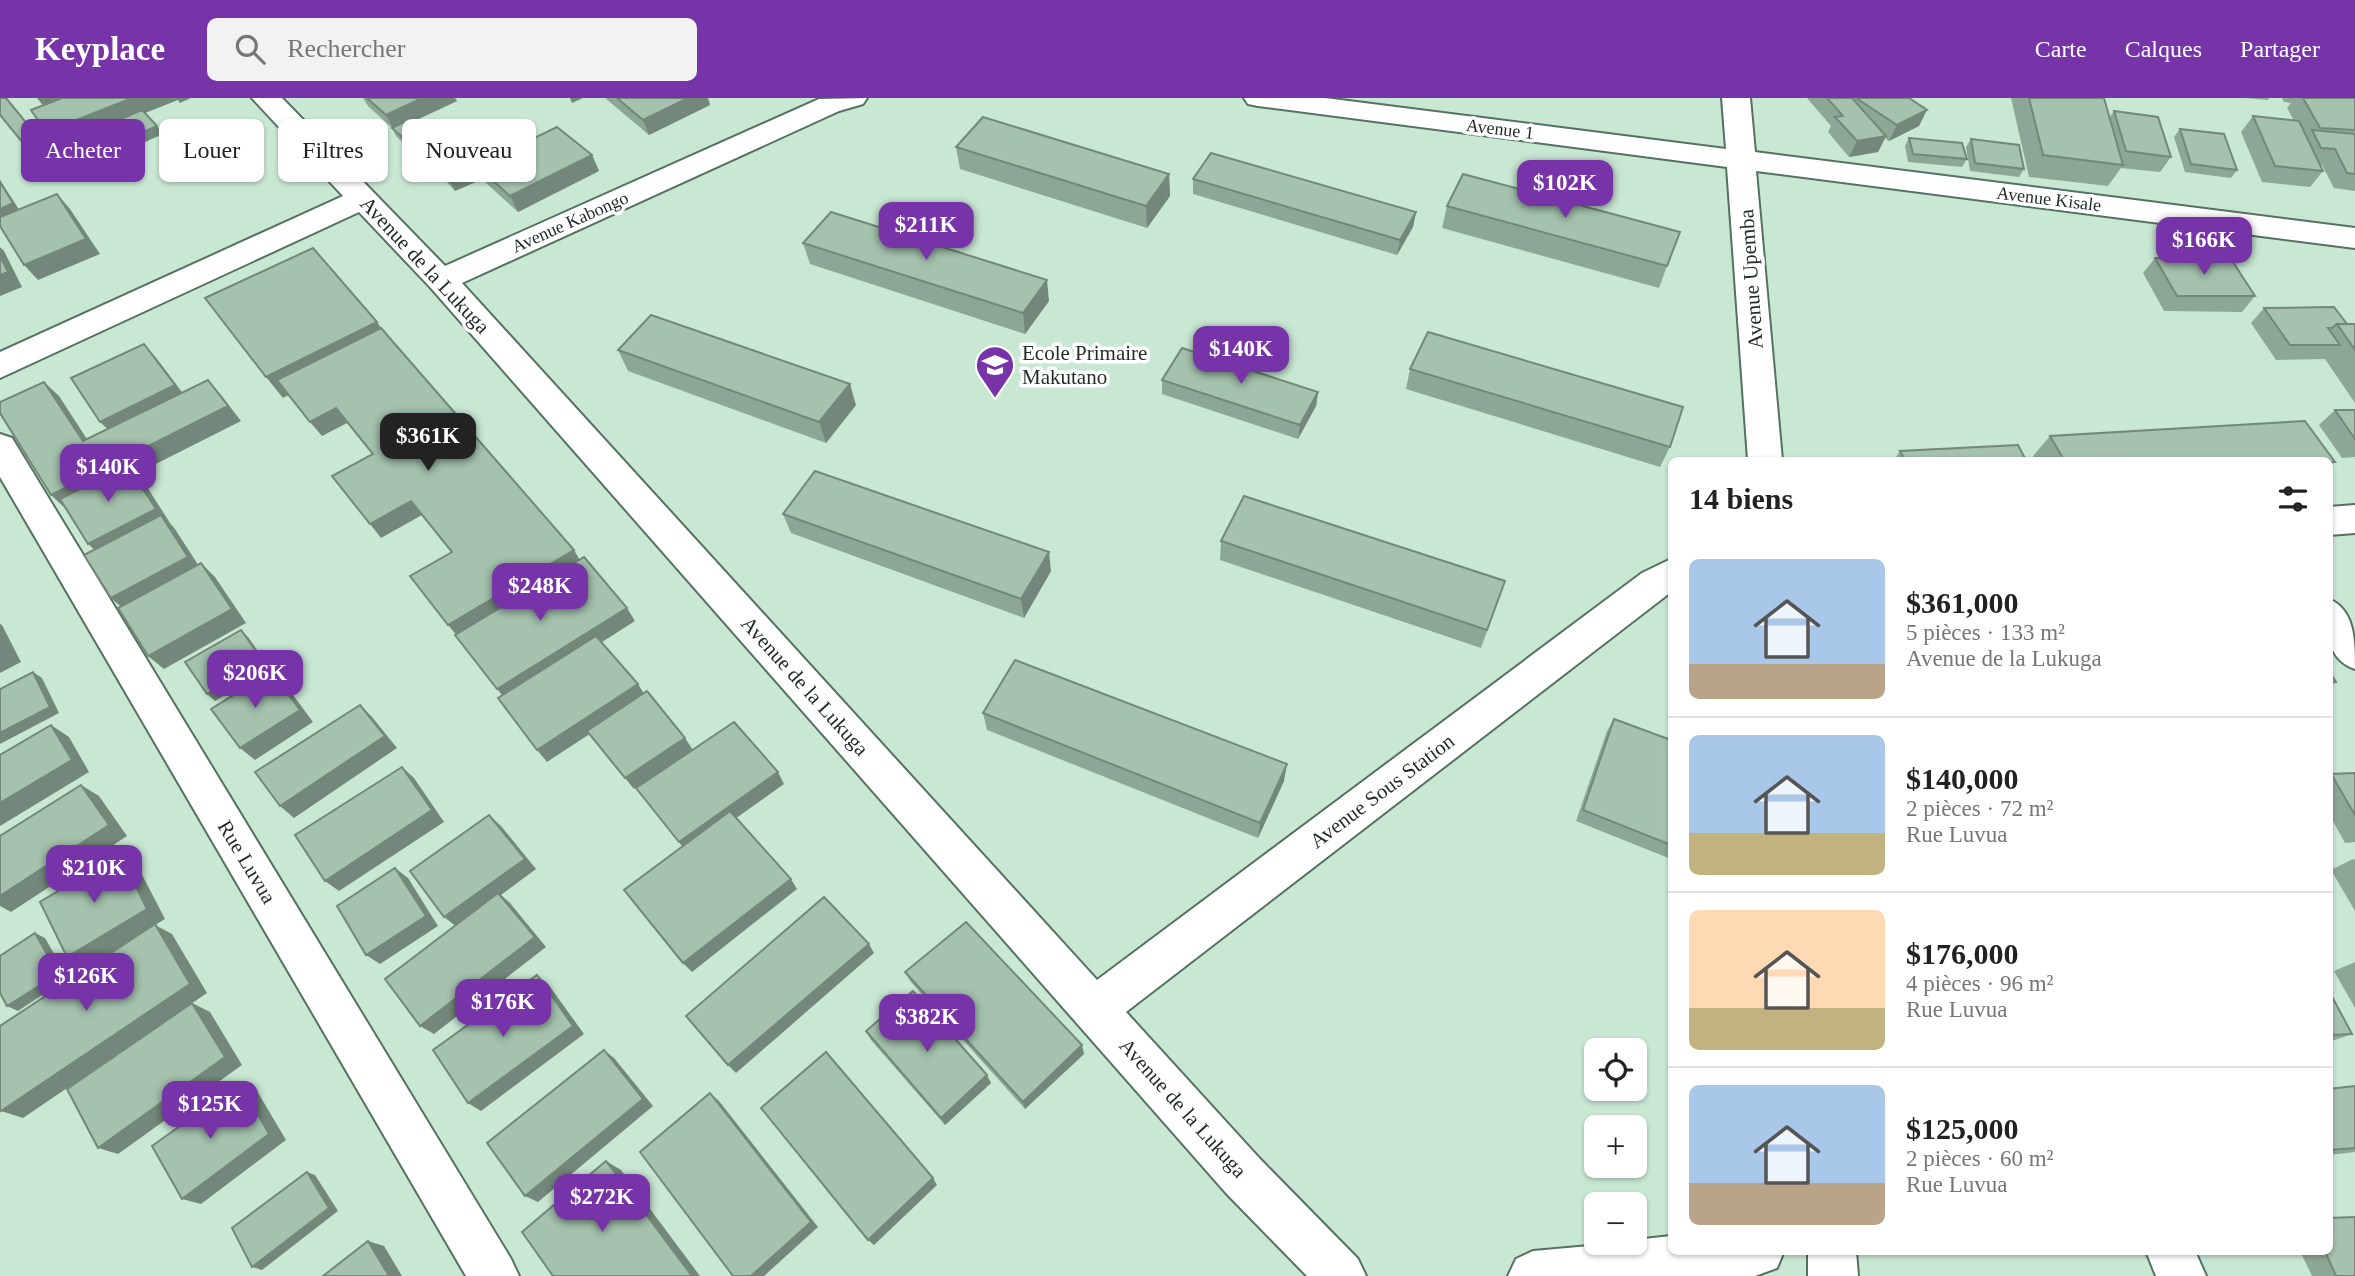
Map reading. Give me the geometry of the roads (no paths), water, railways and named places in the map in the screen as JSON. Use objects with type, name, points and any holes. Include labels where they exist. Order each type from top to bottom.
[{"type":"street","name":"Avenue de la Lukuga","points":[[266,98],[441,280],[1243,1176],[1341,1276]]},
{"type":"street","name":"Avenue Kabongo","points":[[441,280],[829,105],[853,98]]},
{"type":"street","name":"Avenue 1","points":[[1258,98],[1742,160]]},
{"type":"street","name":"Avenue Upemba","points":[[1736,98],[1765,457]]},
{"type":"street","name":"Avenue Kisale","points":[[1742,160],[2355,238]]},
{"type":"street","points":[[0,366],[362,199]]},
{"type":"street","name":"Rue Luvua","points":[[0,447],[494,1276]]},
{"type":"street","points":[[2333,521],[2355,519]]},
{"type":"street","name":"Avenue Sous Station","points":[[1094,1009],[1668,576]]},
{"type":"street","points":[[2333,620],[2355,653]]},
{"type":"street","points":[[1533,1276],[1724,1255]]},
{"type":"street","points":[[1832,1255],[1833,1276]]},
{"type":"street","points":[[2172,1255],[2181,1276]]},
{"type":"place","name":"Ecole Primaire Makutano","points":[[995,399]]}]
